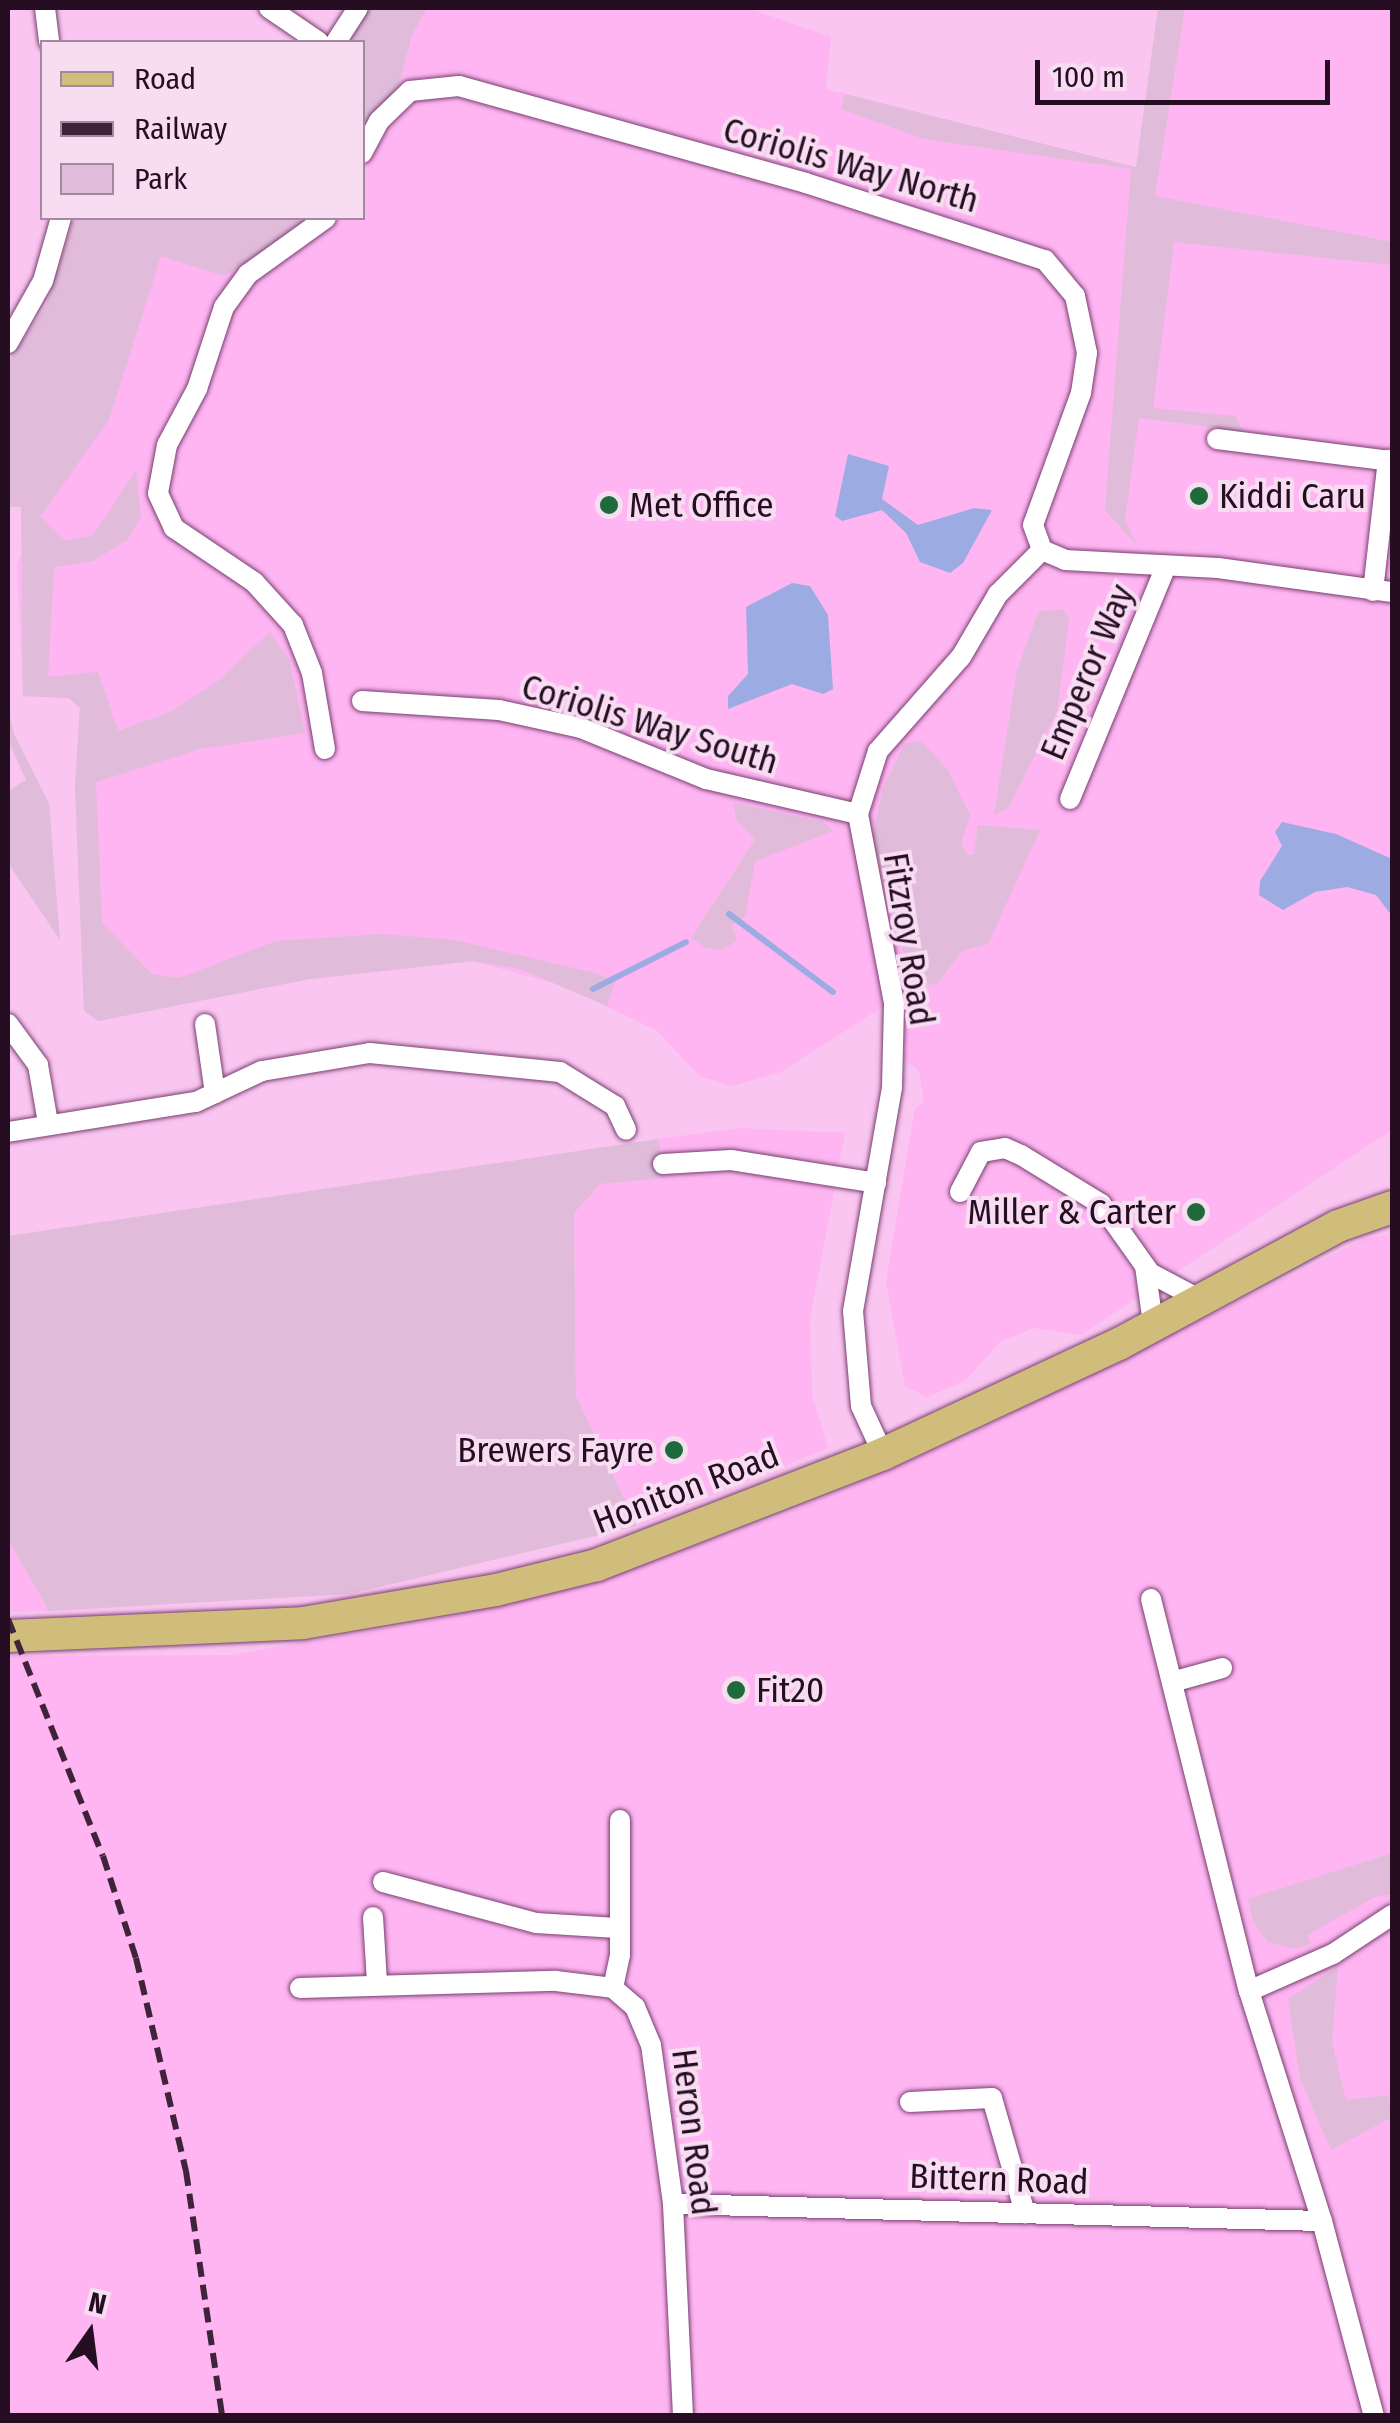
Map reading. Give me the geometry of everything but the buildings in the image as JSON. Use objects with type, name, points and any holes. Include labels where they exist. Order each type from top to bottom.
[{"type":"main road","name":"Honiton Road","points":[[8,1636],[303,1623],[496,1590],[612,1560],[883,1454],[1153,1324],[1338,1226],[1392,1187]]},
{"type":"main road","name":"Honiton Road","points":[[1338,1226],[1392,1207]]},
{"type":"street","points":[[45,8],[48,40]]},
{"type":"street","points":[[269,8],[316,40]]},
{"type":"street","points":[[337,40],[358,8]]},
{"type":"street","name":"Coriolis Way North","points":[[365,147],[379,120],[410,90],[459,86],[806,183],[1044,260],[1075,296],[1087,352],[1082,393],[1033,525],[1042,550]]},
{"type":"street","points":[[8,342],[42,281],[59,220]]},
{"type":"street","points":[[323,220],[234,291],[167,445],[158,483],[160,507],[174,528],[254,582],[293,625],[312,672],[325,749]]},
{"type":"street","name":"Emperor Way","points":[[1042,550],[1065,560],[1165,570],[1218,568],[1383,592],[1390,460],[1217,439]]},
{"type":"street","name":"Fitzroy Road","points":[[883,1454],[861,1406],[854,1311],[894,1070],[894,1003],[858,814],[878,752],[961,657],[998,594],[1042,550]]},
{"type":"street","name":"Emperor Way","points":[[1070,799],[1165,570]]},
{"type":"street","name":"Coriolis Way South","points":[[362,701],[498,710],[581,728],[706,779],[858,814]]},
{"type":"street","points":[[8,1024],[38,1066],[48,1124]]},
{"type":"street","points":[[206,1024],[214,1093]]},
{"type":"street","points":[[8,1132],[196,1102],[262,1071],[338,1056],[404,1054],[560,1072],[615,1106],[626,1130]]},
{"type":"street","points":[[960,1192],[970,1162],[981,1152],[1006,1148],[1065,1176],[1101,1204],[1145,1266],[1199,1299]]},
{"type":"street","points":[[662,1164],[731,1160],[876,1183]]},
{"type":"street","points":[[1145,1266],[1153,1324]]},
{"type":"street","points":[[1151,1599],[1249,1991],[1322,2220],[1374,2416]]},
{"type":"street","points":[[1172,1682],[1222,1668]]},
{"type":"street","points":[[300,1988],[377,1982],[556,1981],[613,1988],[620,1820]]},
{"type":"street","points":[[383,1882],[536,1923],[618,1928]]},
{"type":"street","points":[[1249,1991],[1333,1954],[1392,1915]]},
{"type":"street","points":[[373,1917],[377,1982]]},
{"type":"street","name":"Heron Road","points":[[613,1988],[648,2028],[673,2204],[683,2416]]},
{"type":"street","points":[[910,2102],[992,2098],[1025,2213]]},
{"type":"street","name":"Bittern Road","points":[[673,2204],[1322,2220]]},
{"type":"shaded area","name":"Met Office","points":[[410,8],[748,8],[831,37],[826,89],[1137,168],[1154,195],[1185,8],[1392,8],[1392,1130],[1081,1335],[1034,1328],[1000,1342],[965,1381],[927,1397],[905,1386],[886,1282],[915,1108],[924,1102],[919,1071],[905,1060],[903,1016],[912,988],[781,1072],[732,1086],[700,1076],[657,1031],[567,987],[473,961],[310,979],[98,1021],[84,1011],[75,786],[80,708],[69,698],[23,696],[17,565],[145,220],[365,220],[365,80]]},
{"type":"shaded area","points":[[740,1128],[845,1133],[810,1319],[812,1395],[828,1448],[637,1526],[576,1396],[574,1213],[599,1184],[664,1178],[658,1139]]},
{"type":"shaded area","points":[[1392,1234],[1392,2415],[8,2416],[8,1656],[230,1655],[449,1617],[648,1562],[782,1515],[964,1437],[1364,1239]]},
{"type":"shaded area","points":[[8,1539],[49,1611],[8,1612]]},
{"type":"green space","points":[[369,8],[427,8],[412,35],[394,103],[365,133],[365,40],[349,40]]},
{"type":"green space","points":[[1158,8],[1185,8],[1155,196],[1392,242],[1392,265],[1174,242],[1153,408],[1235,416],[1243,431],[1139,418],[1125,519],[1137,546],[1105,510],[1131,169],[924,139],[841,109],[845,94],[1136,167]]},
{"type":"green space","points":[[73,220],[315,220],[224,276],[161,256],[109,420],[40,517],[64,541],[93,535],[136,470],[141,517],[127,540],[93,561],[54,567],[48,677],[98,672],[118,731],[170,712],[218,681],[270,632],[289,659],[305,733],[200,749],[96,782],[102,923],[152,974],[179,978],[276,941],[380,934],[455,940],[599,974],[615,982],[607,1006],[520,969],[473,961],[310,979],[98,1021],[84,1011],[75,786],[80,708],[69,698],[23,696],[21,507],[8,507],[8,362],[46,306]]},
{"type":"green space","points":[[1062,609],[1069,618],[1057,711],[1009,807],[994,815],[1017,671],[1038,612]]},
{"type":"green space","points":[[8,707],[14,734],[49,803],[60,940],[8,863],[8,791],[26,780],[8,740]]},
{"type":"green space","points":[[921,741],[948,770],[970,815],[961,844],[968,855],[974,854],[978,825],[1040,830],[988,944],[962,951],[937,984],[913,986],[872,840],[883,789],[904,744]]},
{"type":"green space","points":[[733,803],[823,822],[833,831],[755,861],[745,917],[732,925],[737,941],[722,950],[705,948],[691,938],[755,840],[737,821]]},
{"type":"green space","points":[[658,1139],[665,1178],[600,1184],[574,1213],[576,1396],[637,1526],[350,1594],[49,1611],[8,1539],[8,1236]]},
{"type":"green space","points":[[1392,1853],[1392,1894],[1375,1897],[1307,1935],[1311,1944],[1293,1949],[1268,1942],[1253,1921],[1248,1899]]},
{"type":"green space","points":[[1338,1966],[1332,2042],[1346,2100],[1388,2095],[1392,2117],[1331,2150],[1300,2078],[1288,1999]]},
{"type":"water","points":[[848,454],[889,466],[882,499],[918,525],[974,508],[992,510],[963,563],[950,573],[920,562],[906,533],[882,510],[842,521],[835,516]]},
{"type":"water","points":[[792,583],[810,586],[828,615],[833,689],[823,694],[792,684],[728,709],[728,696],[748,674],[746,607]]},
{"type":"water","points":[[1282,822],[1336,834],[1392,859],[1392,916],[1376,895],[1347,887],[1315,892],[1283,910],[1259,895],[1260,881],[1282,846],[1275,832]]},
{"type":"waterway","points":[[729,914],[833,992]]},
{"type":"waterway","points":[[593,989],[686,942]]},
{"type":"railway","points":[[8,1619],[103,1856],[136,1958],[186,2171],[222,2416]]},
{"type":"place","name":"Kiddi Caru","points":[[1199,496]]},
{"type":"place","name":"Met Office","points":[[609,505]]},
{"type":"place","name":"Miller & Carter","points":[[1196,1212]]},
{"type":"place","name":"Brewers Fayre","points":[[674,1450]]},
{"type":"place","name":"Fit20","points":[[736,1690]]}]
